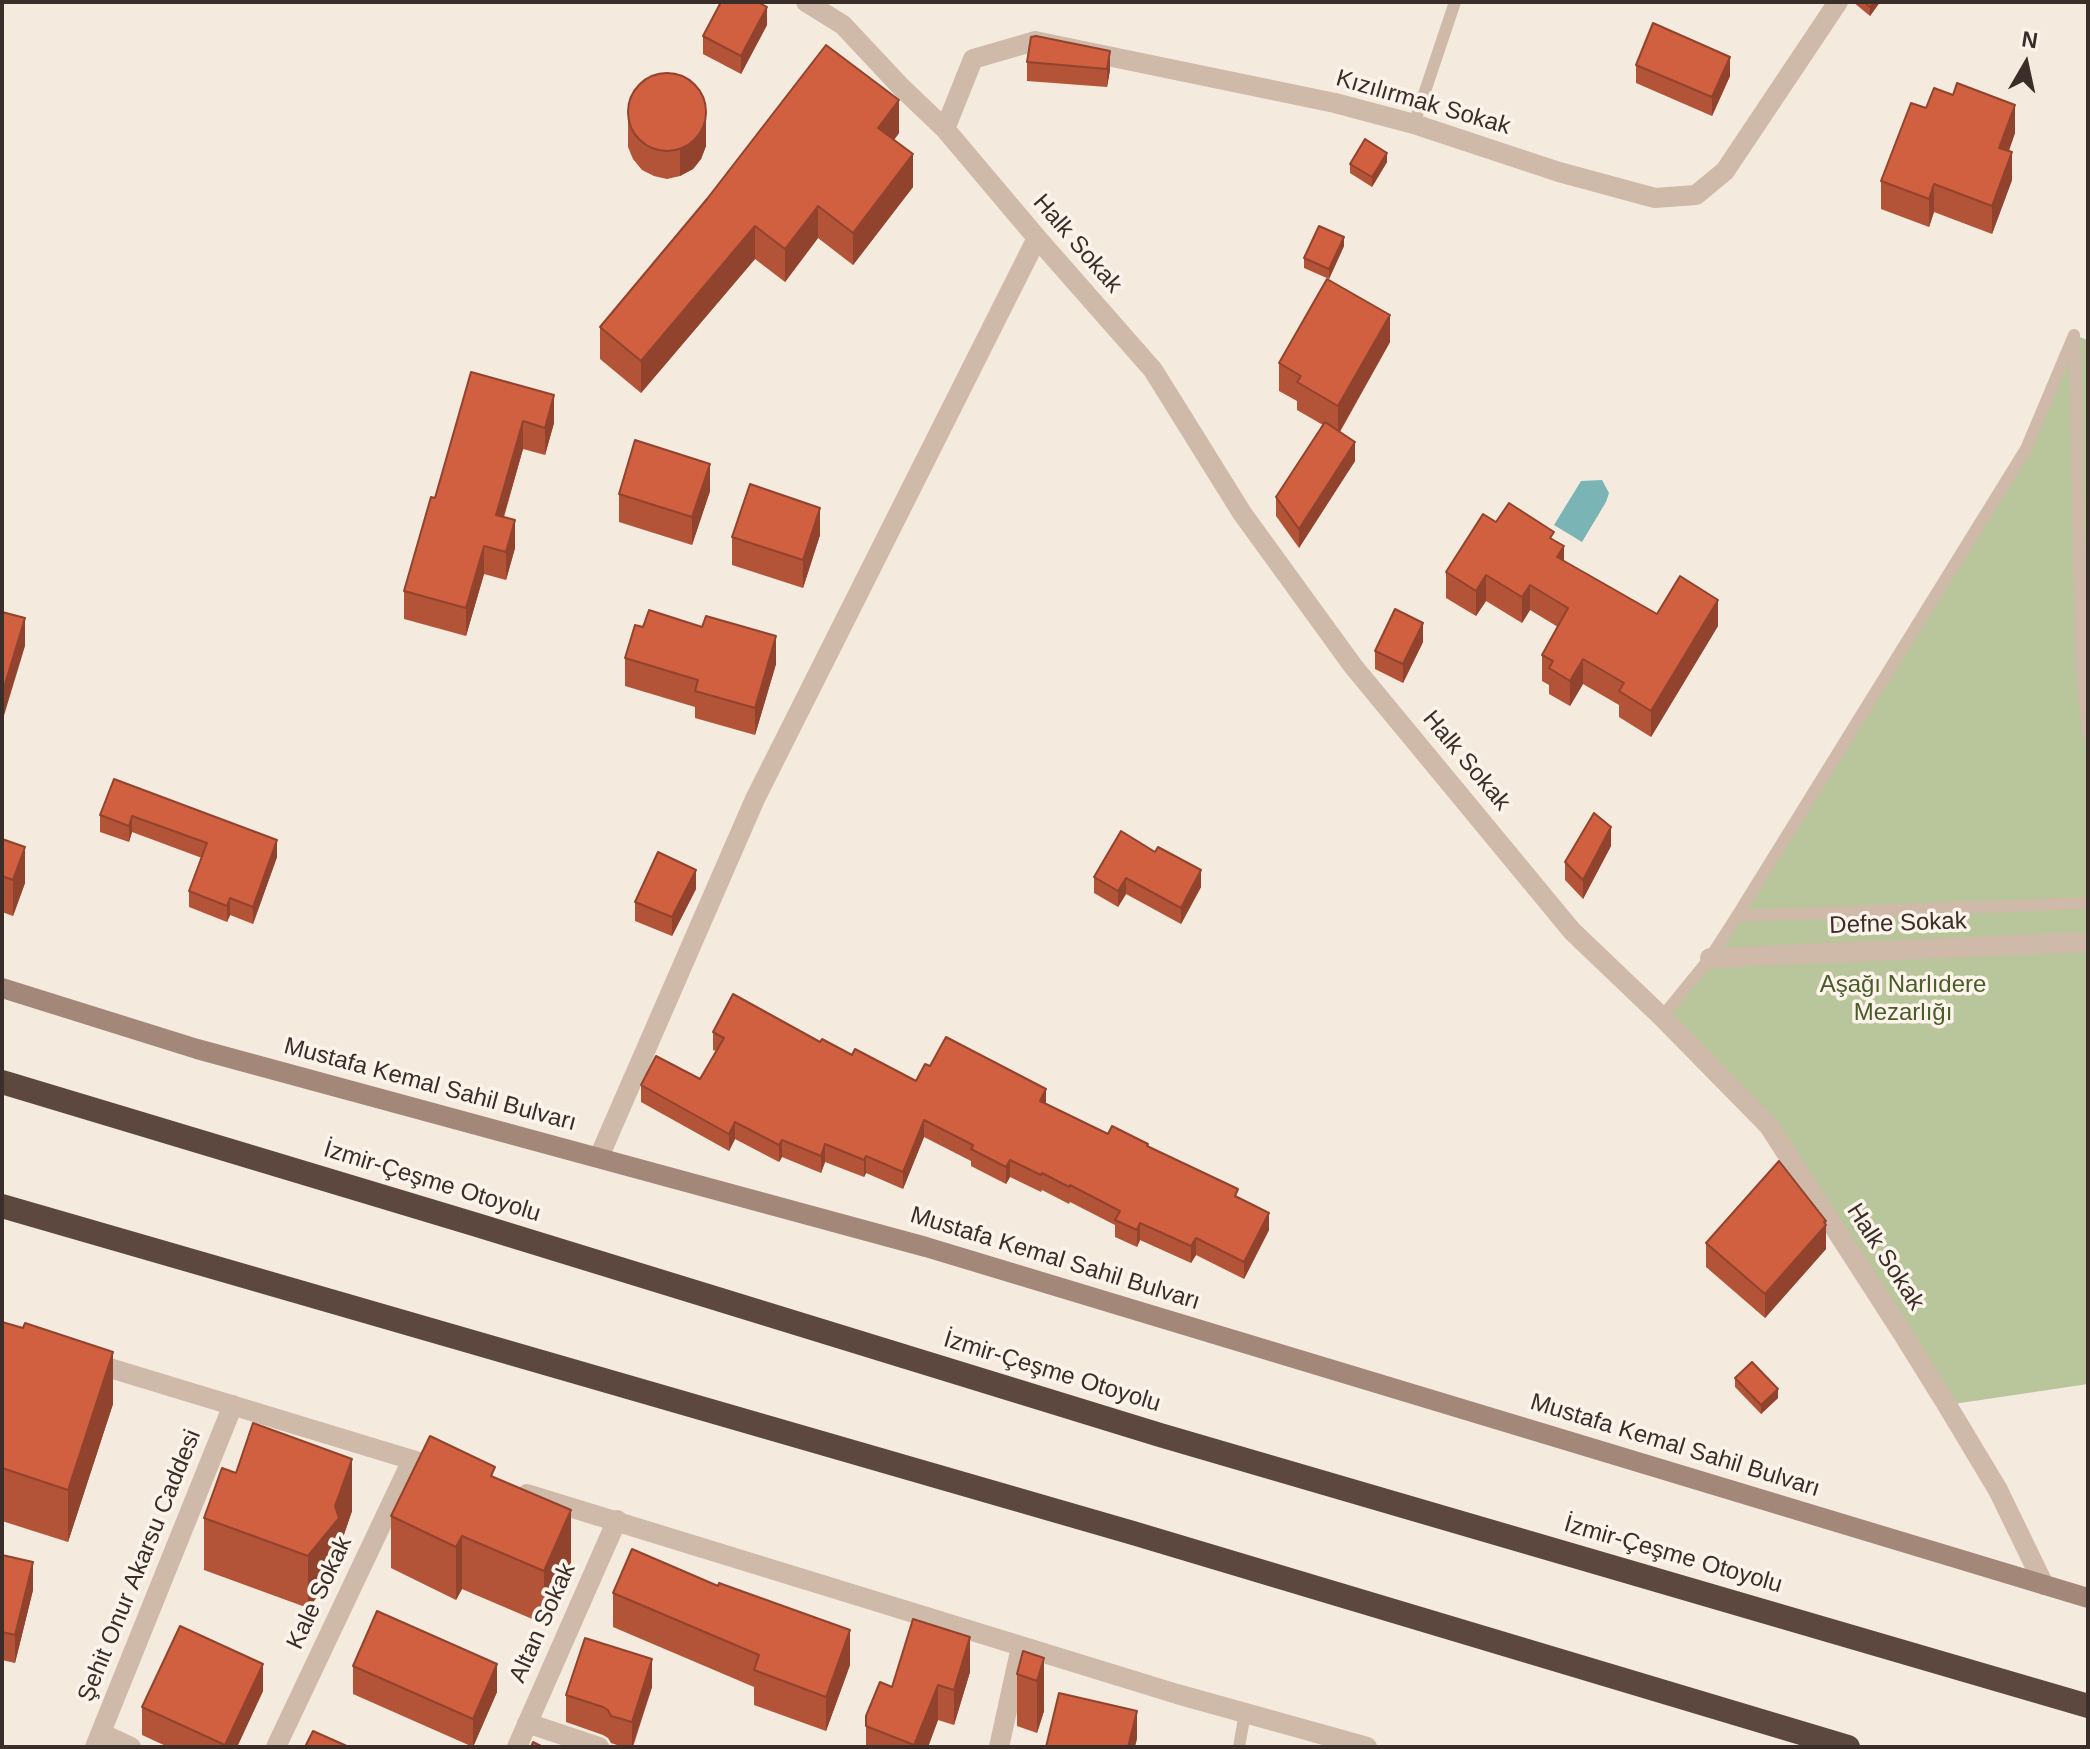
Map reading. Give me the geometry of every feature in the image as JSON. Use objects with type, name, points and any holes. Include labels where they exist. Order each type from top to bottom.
[{"type":"highway","name":"İzmir-Çeşme Otoyolu","points":[[2,1082],[1160,1435],[2088,1706]]},
{"type":"highway","points":[[2,1206],[1133,1533],[1848,1747]]},
{"type":"main road","name":"Mustafa Kemal Sahil Bulvarı","points":[[2,988],[197,1049],[926,1247],[2088,1598]]},
{"type":"street","name":"Halk Sokak","points":[[806,2],[843,25],[945,129],[1153,370],[1242,513],[1353,666],[1572,931],[1769,1126],[1903,1334],[1998,1490],[2044,1585]]},
{"type":"street","points":[[835,2],[843,25]]},
{"type":"street","name":"Kızılırmak Sokak","points":[[945,129],[973,59],[1035,41],[1320,100],[1414,124],[1559,172],[1655,198],[1696,195],[1725,171],[1838,2]]},
{"type":"street","points":[[599,1157],[755,799],[1037,238]]},
{"type":"street","name":"Defne Sokak","points":[[1710,958],[2088,942]]},
{"type":"street","points":[[74,1358],[456,1473]]},
{"type":"street","name":"Şehit Onur Akarsu Caddesi","points":[[98,1740],[233,1405]]},
{"type":"street","name":"Kale Sokak","points":[[276,1747],[412,1460]]},
{"type":"street","points":[[514,1490],[1021,1647],[1367,1747]]},
{"type":"street","name":"Altan Sokak","points":[[517,1747],[617,1520]]},
{"type":"street","points":[[999,1747],[1021,1647]]},
{"type":"street","points":[[527,1723],[599,1747]]},
{"type":"street","points":[[98,1740],[131,1747]]},
{"type":"lane","points":[[1414,124],[1455,2]]},
{"type":"lane","points":[[1662,1017],[1710,958],[1737,916],[2026,449],[2074,335],[2088,734]]},
{"type":"lane","points":[[1737,916],[2088,903]]},
{"type":"lane","points":[[1239,1747],[1245,1713]]},
{"type":"green space","name":"Aşağı Narlıdere Mezarlığı","points":[[2074,335],[2088,340],[2088,1384],[1947,1405],[1769,1126],[1662,1017],[1709,958],[2026,449]]},
{"type":"water","points":[[1602,480],[1609,493],[1582,542],[1554,525],[1581,481]]},
{"type":"building","points":[[721,2],[758,2],[767,7],[741,56],[703,36]]},
{"type":"building","points":[[1653,23],[1730,57],[1712,97],[1636,65]]},
{"type":"building","points":[[1031,37],[1110,51],[1107,69],[1027,62]]},
{"type":"building","points":[[826,45],[899,100],[878,128],[913,154],[853,233],[818,206],[785,249],[755,226],[641,361],[600,327],[707,199]]},
{"type":"building","points":[[667,73],[682,76],[695,84],[703,97],[706,112],[703,127],[695,140],[682,148],[667,151],[652,148],[639,140],[631,127],[628,112],[631,97],[639,84],[652,76]]},
{"type":"building","points":[[1957,83],[2015,105],[1999,148],[2012,152],[1992,206],[1934,184],[1929,199],[1881,181],[1911,103],[1926,108],[1934,88],[1953,95]]},
{"type":"building","points":[[1365,139],[1387,153],[1372,177],[1350,164]]},
{"type":"building","points":[[1319,226],[1344,237],[1329,269],[1304,258]]},
{"type":"building","points":[[1327,279],[1390,315],[1338,406],[1297,382],[1301,376],[1279,363]]},
{"type":"building","points":[[471,372],[554,395],[545,428],[523,421],[496,515],[515,520],[506,552],[484,546],[466,608],[404,591],[431,497],[435,498]]},
{"type":"building","points":[[1325,422],[1355,442],[1299,529],[1276,497]]},
{"type":"building","points":[[635,440],[710,464],[692,517],[619,494]]},
{"type":"building","points":[[750,484],[820,508],[803,560],[732,537]]},
{"type":"building","points":[[1509,503],[1554,532],[1550,538],[1564,546],[1557,557],[1657,614],[1680,576],[1718,600],[1651,711],[1619,691],[1624,683],[1583,659],[1570,681],[1549,668],[1553,661],[1542,655],[1568,608],[1530,585],[1522,597],[1486,575],[1476,591],[1446,572],[1483,514],[1496,522]]},
{"type":"building","points":[[1395,609],[1423,623],[1403,664],[1375,651]]},
{"type":"building","points":[[649,610],[702,627],[706,616],[776,636],[755,708],[695,691],[698,680],[625,658],[635,625],[643,627]]},
{"type":"building","points":[[2,612],[25,618],[2,694]]},
{"type":"building","points":[[114,779],[277,840],[253,907],[230,898],[227,906],[189,891],[207,843],[132,816],[129,826],[100,815]]},
{"type":"building","points":[[1594,813],[1611,827],[1583,880],[1565,862]]},
{"type":"building","points":[[1121,831],[1155,852],[1158,847],[1201,870],[1181,908],[1126,878],[1118,891],[1094,877]]},
{"type":"building","points":[[2,839],[25,847],[13,880],[2,876]]},
{"type":"building","points":[[658,852],[696,870],[672,917],[635,902]]},
{"type":"building","points":[[733,994],[820,1042],[822,1039],[852,1055],[855,1049],[916,1081],[925,1064],[930,1066],[946,1037],[1046,1089],[1040,1101],[1108,1134],[1112,1126],[1238,1189],[1235,1196],[1269,1213],[1244,1262],[1196,1238],[1191,1246],[1140,1223],[1137,1230],[1115,1220],[1120,1211],[1070,1185],[1010,1160],[1006,1167],[971,1149],[973,1145],[924,1120],[903,1172],[866,1156],[864,1160],[825,1144],[821,1156],[782,1140],[779,1145],[735,1122],[729,1134],[641,1085],[656,1056],[700,1079],[724,1038],[713,1032]]},
{"type":"building","points":[[1779,1161],[1826,1225],[1765,1294],[1706,1243]]},
{"type":"building","points":[[2,1322],[23,1328],[25,1323],[113,1352],[68,1490],[2,1468]]},
{"type":"building","points":[[1752,1362],[1778,1389],[1761,1405],[1735,1378]]},
{"type":"building","points":[[253,1423],[352,1459],[335,1506],[339,1518],[308,1556],[204,1518],[222,1468],[236,1473]]},
{"type":"building","points":[[430,1436],[495,1467],[491,1476],[571,1510],[544,1571],[462,1536],[456,1547],[391,1516]]},
{"type":"building","points":[[632,1549],[718,1586],[719,1583],[850,1630],[826,1697],[754,1670],[759,1655],[613,1593]]},
{"type":"building","points":[[2,1555],[33,1562],[15,1635],[2,1632]]},
{"type":"building","points":[[377,1611],[497,1664],[473,1719],[353,1666]]},
{"type":"building","points":[[913,1619],[970,1637],[954,1690],[938,1685],[914,1745],[866,1726],[866,1716],[880,1682],[892,1687]]},
{"type":"building","points":[[180,1626],[263,1664],[225,1745],[142,1707]]},
{"type":"building","points":[[585,1638],[652,1659],[632,1722],[611,1716],[603,1707],[566,1695]]},
{"type":"building","points":[[1023,1651],[1044,1658],[1037,1681],[1017,1674]]},
{"type":"building","points":[[1059,1693],[1137,1711],[1128,1747],[1046,1747]]},
{"type":"building","points":[[313,1731],[349,1747],[305,1747]]}]
